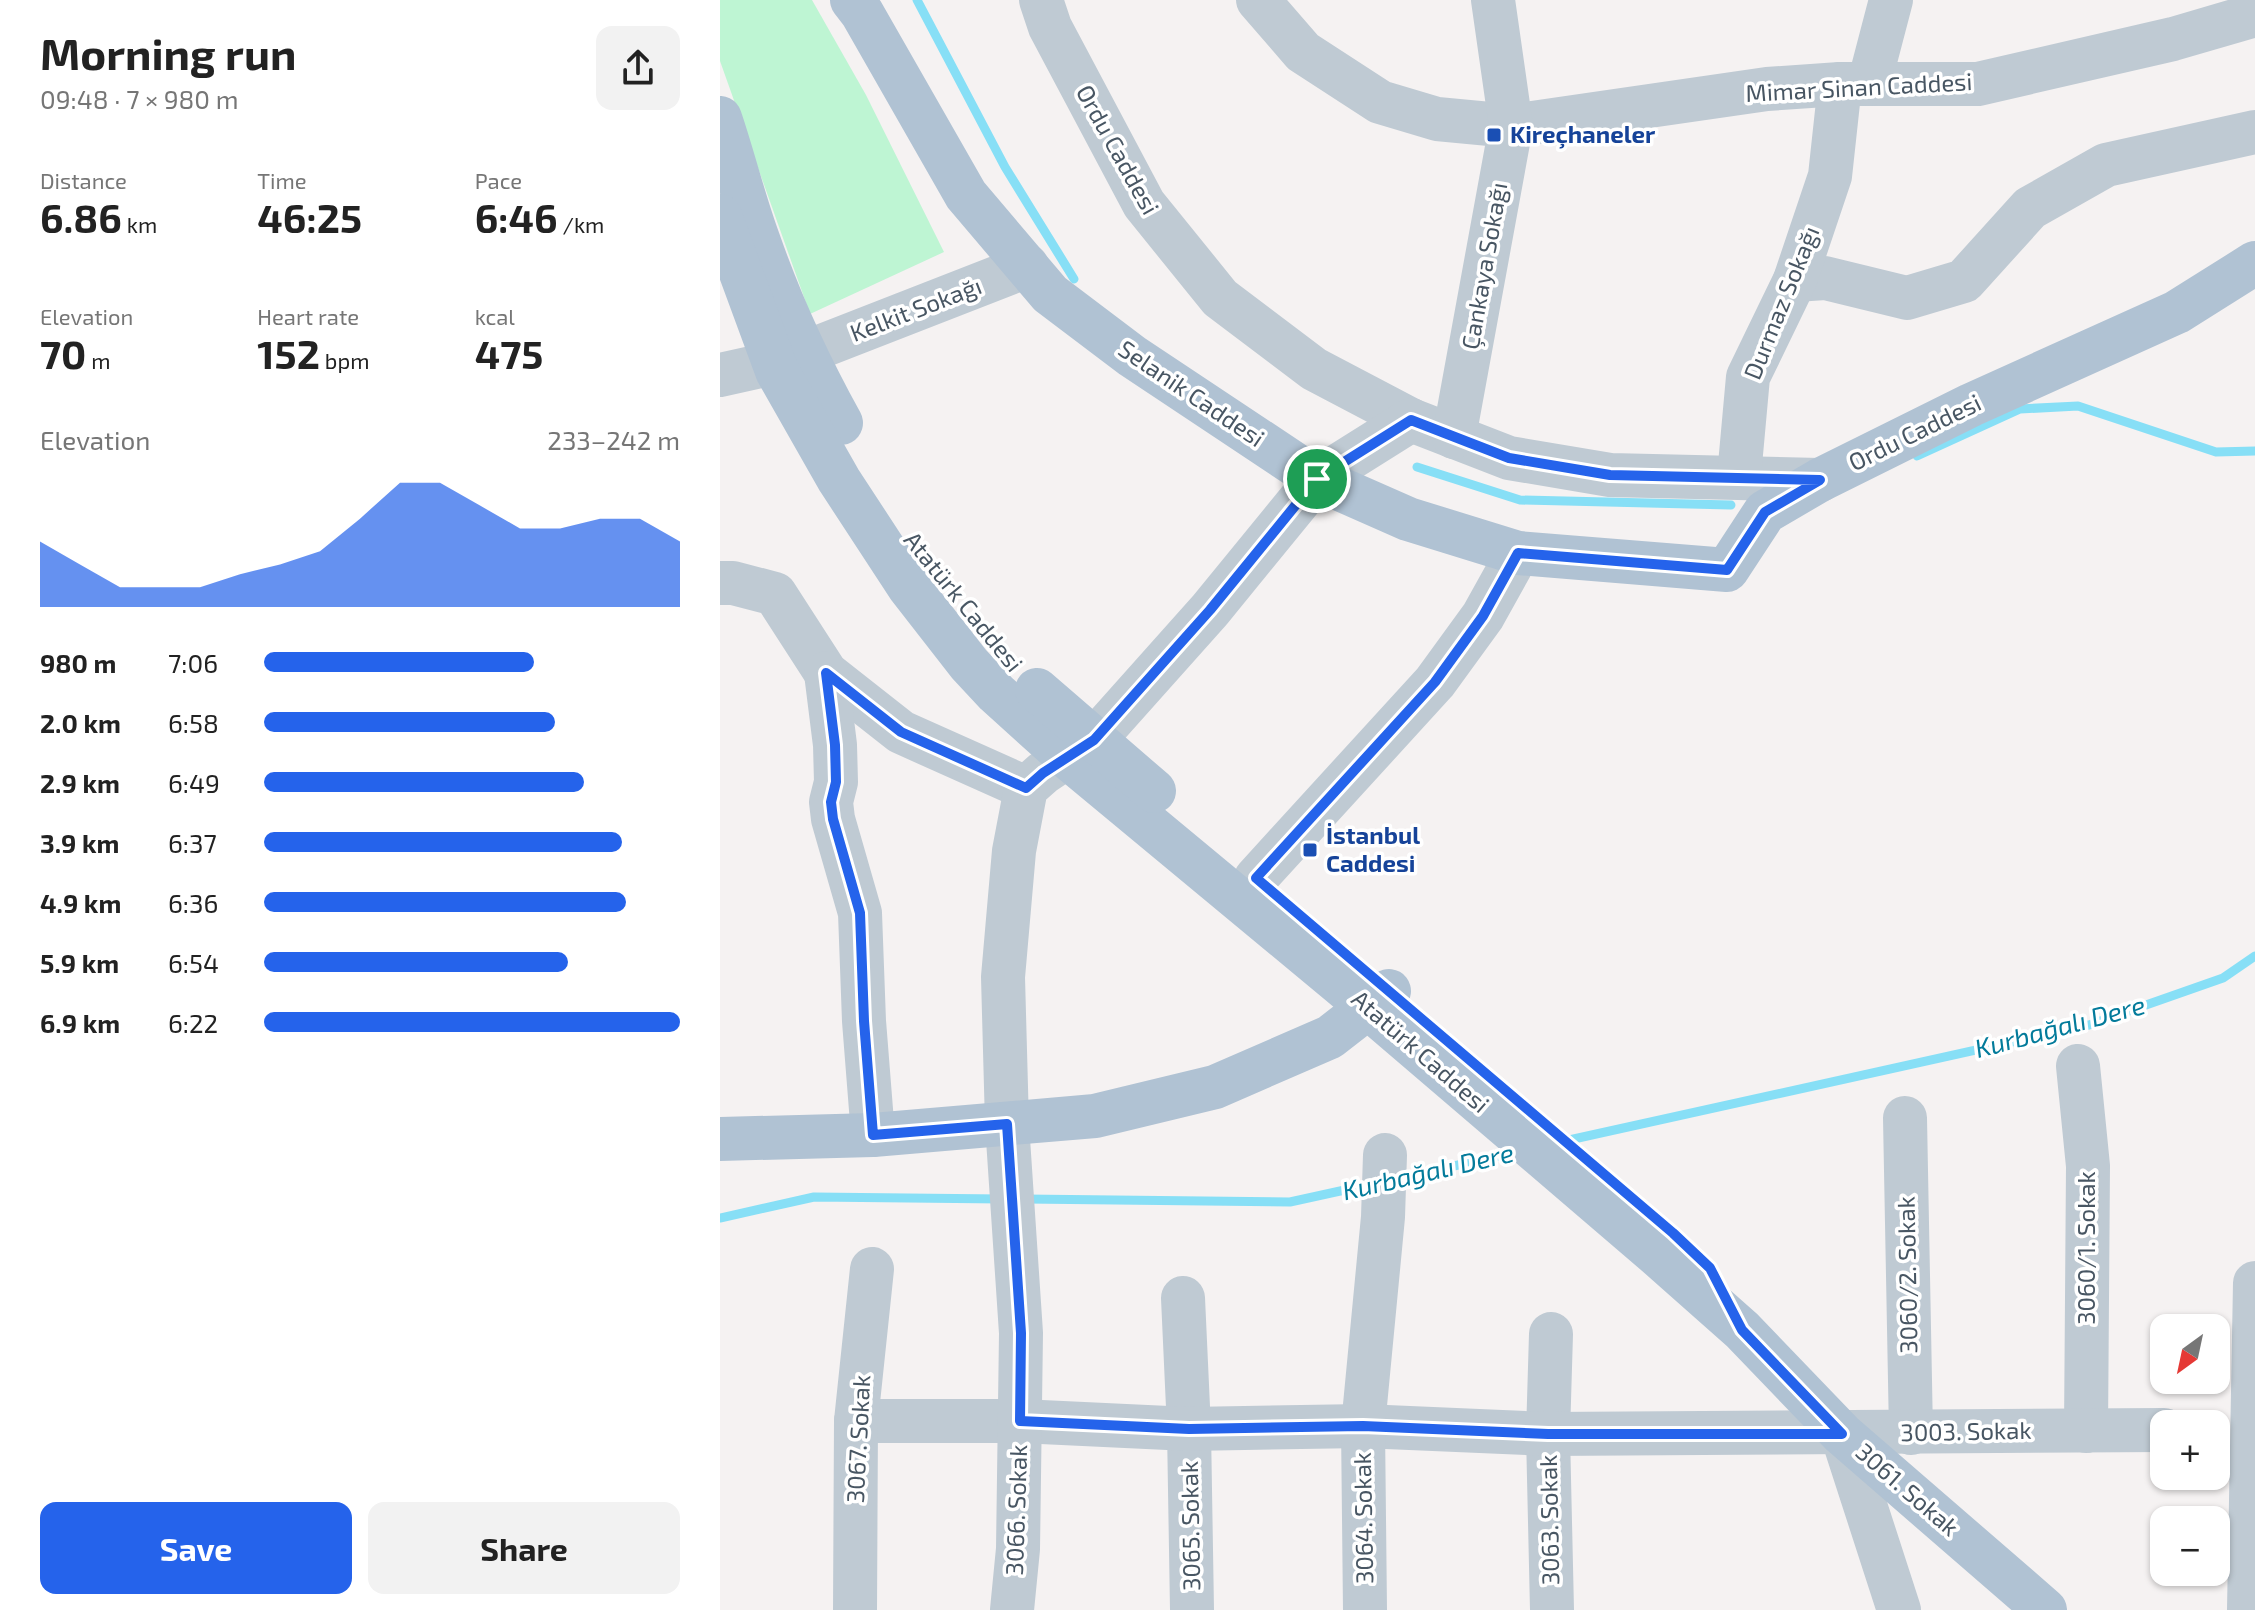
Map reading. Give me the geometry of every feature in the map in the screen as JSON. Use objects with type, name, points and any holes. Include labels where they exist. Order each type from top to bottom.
[{"type":"main road","name":"Selanik Caddesi","points":[[852,0],[966,195],[1050,294],[1132,356],[1317,479],[1408,519],[1518,553],[1727,570],[1765,512],[1820,480]]},
{"type":"main road","name":"Atatürk Caddesi","points":[[720,118],[758,239],[789,358]]},
{"type":"main road","name":"Atatürk Caddesi","points":[[720,216],[789,358],[839,480],[909,587],[969,664],[1256,878],[1378,999]]},
{"type":"main road","name":"Ordu Caddesi","points":[[1820,480],[1971,405],[2177,312],[2255,263]]},
{"type":"main road","name":"Atatürk Caddesi","points":[[1080,748],[1549,1145],[1742,1330]]},
{"type":"main road","points":[[720,1139],[873,1135],[1095,1116],[1215,1087],[1330,1037],[1378,999]]},
{"type":"main road","name":"3061. Sokak","points":[[1742,1330],[1842,1434],[2045,1610]]},
{"type":"street","name":"Ordu Caddesi","points":[[1041,0],[1050,27],[1144,204],[1220,298],[1314,369],[1411,420],[1509,458],[1610,475],[1820,480]]},
{"type":"street","name":"Mimar Sinan Caddesi","points":[[1258,0],[1303,52],[1380,102],[1437,119],[1511,126],[1767,89],[1854,84],[1978,84],[2173,39],[2255,15]]},
{"type":"street","name":"Çankaya Sokağı","points":[[1454,437],[1511,126],[1493,0]]},
{"type":"street","name":"Durmaz Sokağı","points":[[1739,476],[1748,377],[1795,280],[1830,176],[1854,84],[1891,0]]},
{"type":"street","points":[[1795,280],[1825,278],[1907,298],[1964,281],[2030,208],[2106,165],[2255,132]]},
{"type":"street","name":"Kelkit Sokağı","points":[[720,375],[789,358],[1027,266]]},
{"type":"street","points":[[1007,1124],[1003,977],[1014,851],[1026,788],[1080,748],[1210,610],[1317,479],[1411,420]]},
{"type":"street","points":[[1256,878],[1435,682],[1483,616],[1518,553]]},
{"type":"street","points":[[720,583],[733,583],[775,594],[826,673],[901,732],[1026,788]]},
{"type":"street","points":[[826,673],[835,745],[836,782],[831,802],[833,819],[860,913],[873,1135]]},
{"type":"street","name":"3060/1. Sokak","points":[[2078,1066],[2088,1166],[2086,1431]]},
{"type":"street","name":"3060/2. Sokak","points":[[1905,1118],[1911,1433]]},
{"type":"street","name":"3066. Sokak","points":[[1007,1124],[1021,1333],[1018,1549],[1012,1610]]},
{"type":"street","name":"3064. Sokak","points":[[1365,1610],[1363,1426],[1383,1217],[1385,1155]]},
{"type":"street","name":"3067. Sokak","points":[[855,1610],[856,1421],[872,1269]]},
{"type":"street","points":[[2249,1610],[2241,1430],[2255,1283]]},
{"type":"street","name":"3065. Sokak","points":[[1183,1298],[1192,1610]]},
{"type":"street","name":"3063. Sokak","points":[[1551,1334],[1548,1434],[1552,1610]]},
{"type":"street","name":"3003. Sokak","points":[[856,1421],[1020,1421],[1189,1429],[1363,1426],[1548,1434],[2150,1430]]},
{"type":"street","points":[[1842,1434],[1899,1610]]},
{"type":"green space","points":[[720,0],[812,0],[866,95],[944,252],[810,314],[720,61]]},
{"type":"waterway","points":[[917,0],[1005,167],[1074,279]]},
{"type":"waterway","points":[[1917,456],[2020,409],[2078,406],[2216,452],[2255,451]]},
{"type":"waterway","points":[[1417,467],[1520,500],[1731,505]]},
{"type":"waterway","name":"Kurbağalı Dere","points":[[1551,1144],[2089,1025],[2223,978],[2255,956]]},
{"type":"waterway","name":"Kurbağalı Dere","points":[[1395,1179],[1517,1152]]},
{"type":"waterway","name":"Kurbağalı Dere","points":[[1025,1199],[1290,1202],[1372,1184]]},
{"type":"waterway","name":"Kurbağalı Dere","points":[[720,1218],[814,1197],[1002,1199]]},
{"type":"place","name":"Kireçhaneler","points":[[1494,135]]},
{"type":"place","name":"İstanbul Caddesi̇","points":[[1310,850]]},
{"type":"route","points":[[1411,420],[1509,458],[1610,475],[1820,480],[1765,512],[1727,570],[1518,553],[1483,616],[1435,682],[1256,878],[1673,1233],[1710,1268],[1742,1330],[1842,1434],[1548,1434],[1363,1426],[1189,1429],[1020,1421],[1021,1333],[1007,1124],[873,1135],[860,913],[833,819],[831,802],[836,782],[835,745],[826,673],[901,732],[1026,788],[1043,773],[1094,740],[1210,610],[1317,479],[1411,420]]}]
